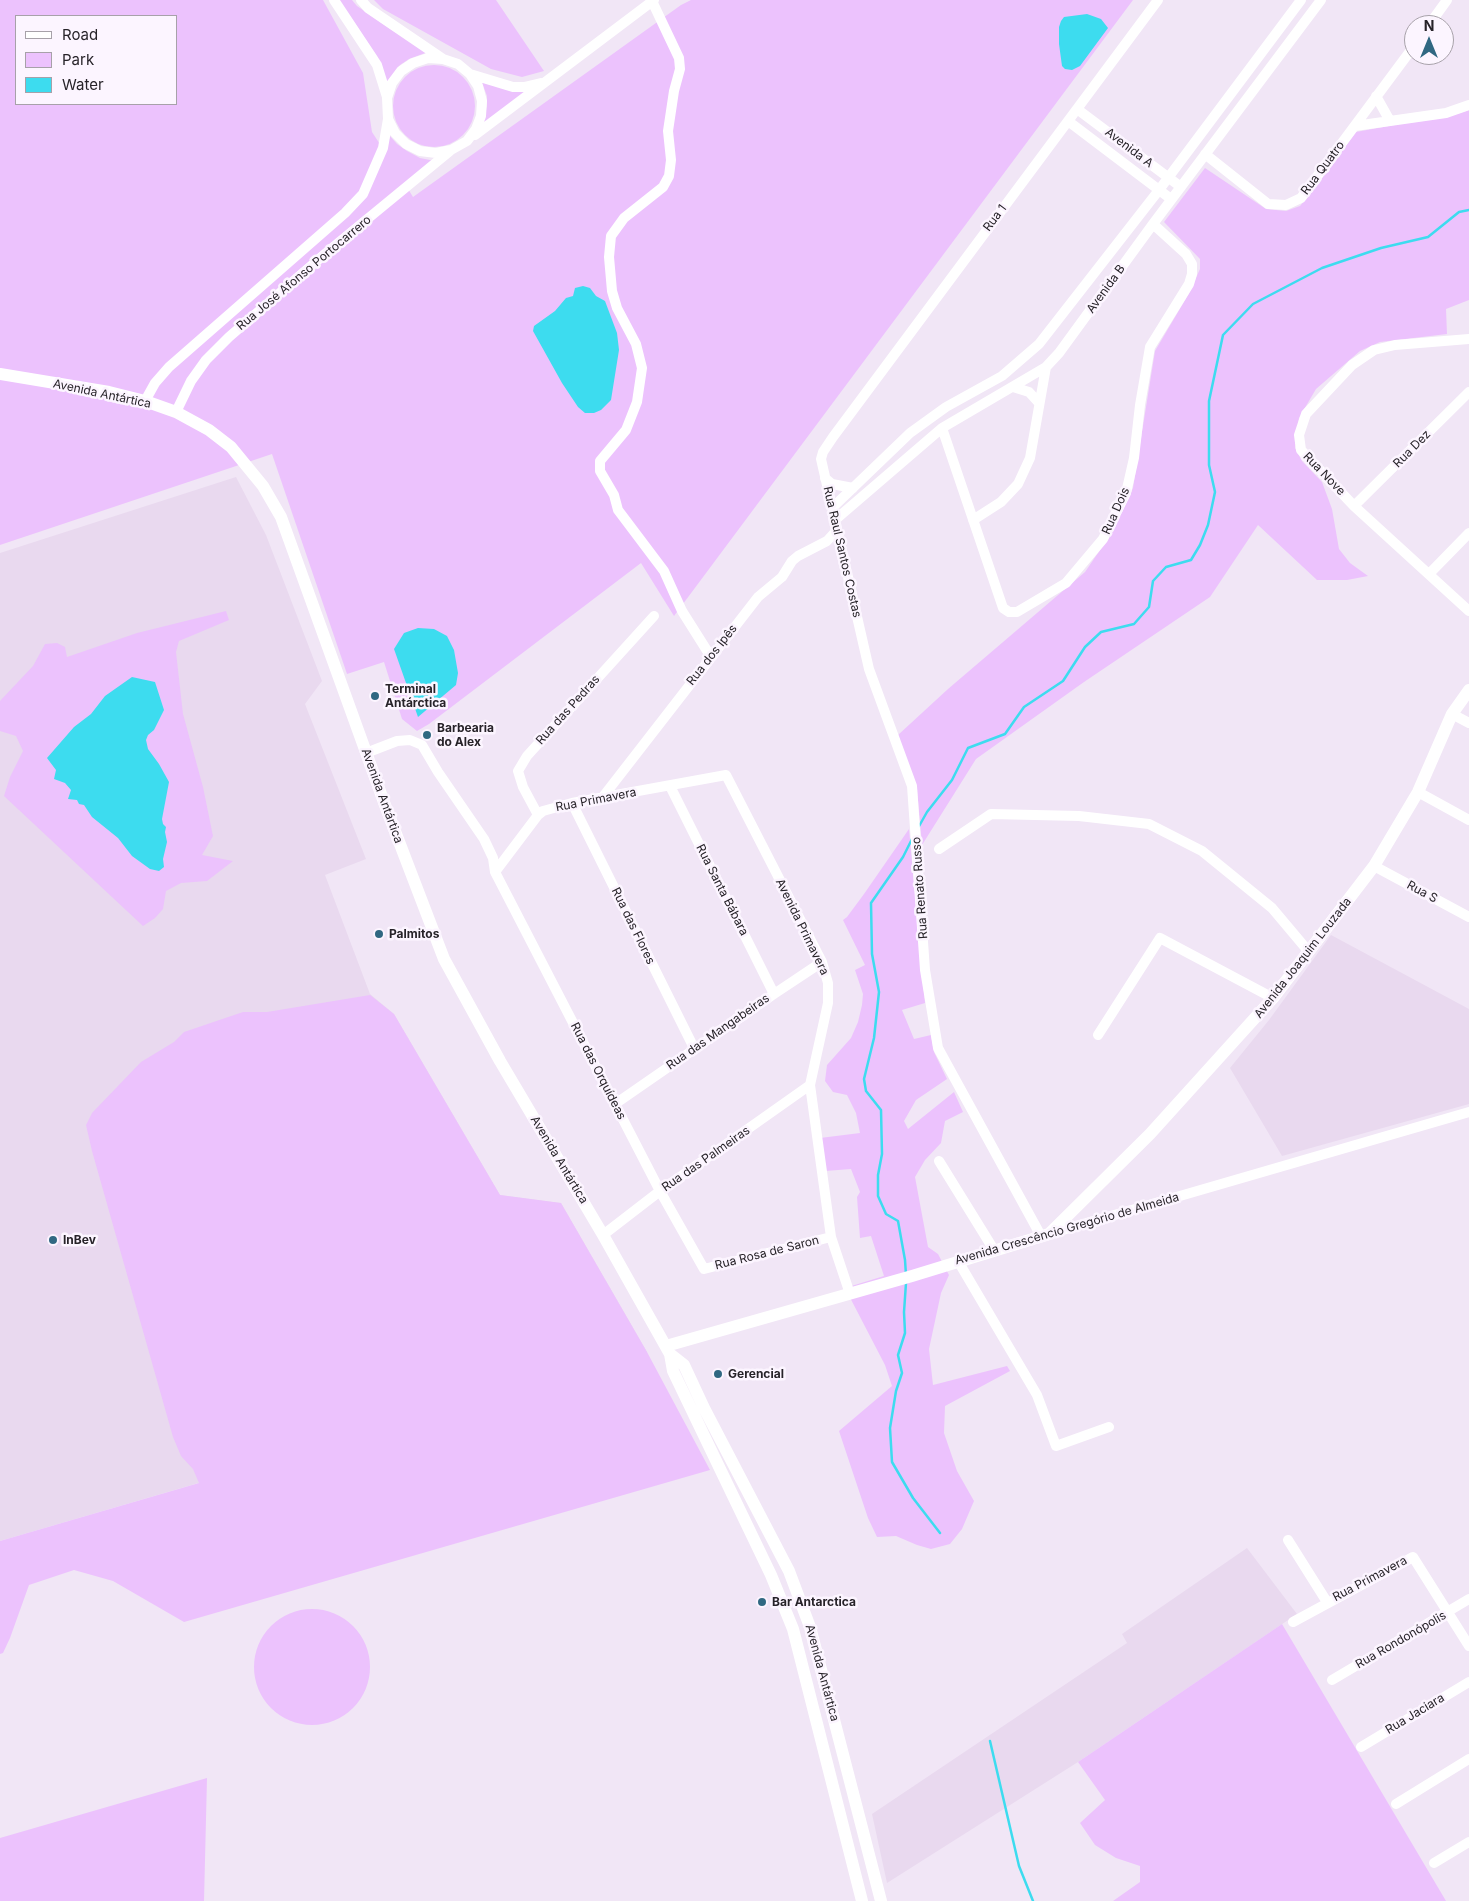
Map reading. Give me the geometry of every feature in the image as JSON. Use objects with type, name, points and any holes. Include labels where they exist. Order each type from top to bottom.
[{"type":"main road","name":"Avenida Antártica","points":[[0,374],[109,392],[145,401],[176,412],[209,430],[231,447],[263,486],[281,517],[366,753],[444,959],[500,1061],[603,1234],[668,1350],[673,1371],[771,1575],[791,1623],[803,1662],[862,1901]]},
{"type":"main road","name":"Avenida Joaquim Louzada","points":[[1045,1235],[1150,1134],[1274,998],[1374,866],[1418,792],[1452,714],[1469,690]]},
{"type":"main road","name":"Avenida Crescêncio Gregório de Almeida","points":[[668,1350],[1045,1235]]},
{"type":"main road","name":"Avenida Antártica","points":[[668,1350],[684,1365],[704,1408],[775,1543],[808,1621],[881,1901]]},
{"type":"main road","points":[[771,1575],[778,1582],[794,1608],[808,1621]]},
{"type":"street","name":"Rua José Afonso Portocarrero","points":[[145,401],[154,384],[169,367],[345,213],[363,194],[384,148],[388,119],[387,98],[377,65],[334,0]]},
{"type":"street","points":[[361,0],[368,8],[443,59],[458,64],[470,74],[513,87],[524,87],[545,82]]},
{"type":"street","name":"Rua 1","points":[[833,437],[1158,0]]},
{"type":"street","name":"Avenida B","points":[[832,508],[910,432],[946,407],[1002,376],[1039,344],[1159,190],[1301,0]]},
{"type":"street","name":"Avenida B","points":[[836,525],[942,428],[1046,367],[1059,353],[1171,199],[1321,0]]},
{"type":"street","points":[[1437,15],[1448,0]]},
{"type":"street","points":[[467,141],[653,1],[679,58],[680,69],[674,91],[668,131],[671,160],[669,176],[663,188],[624,218],[611,236],[609,257],[612,290],[617,308],[636,344],[642,368],[637,402],[626,430],[600,461],[600,471],[614,495],[618,510],[664,572],[682,611],[711,657]]},
{"type":"street","name":"Rua José Afonso Portocarrero","points":[[387,98],[392,83],[401,71],[413,63],[428,58],[443,59]]},
{"type":"street","name":"Rua Quatro","points":[[1205,154],[1268,204],[1286,205],[1301,198],[1404,59]]},
{"type":"street","name":"Rua José Afonso Portocarrero","points":[[176,412],[191,382],[206,360],[229,337],[326,253],[451,150],[467,141],[476,129],[482,116],[482,101],[478,86],[470,74]]},
{"type":"street","points":[[1376,96],[1390,122]]},
{"type":"street","points":[[1355,126],[1446,113],[1469,105]]},
{"type":"street","name":"Avenida A","points":[[1077,109],[1180,187]]},
{"type":"street","name":"Rua José Afonso Portocarrero","points":[[388,119],[395,133],[406,144],[420,151],[436,153],[451,150]]},
{"type":"street","name":"Avenida A","points":[[1068,121],[1171,199]]},
{"type":"street","name":"Rua Dois","points":[[942,428],[1003,608],[1009,612],[1017,612],[1066,582],[1103,539],[1126,493],[1132,467],[1150,347],[1189,284],[1192,274],[1192,264],[1186,254],[1153,224]]},
{"type":"street","name":"Rua Nove","points":[[1469,339],[1395,345],[1374,350],[1352,365],[1306,414],[1299,435],[1301,450],[1354,506],[1469,611]]},
{"type":"street","points":[[973,520],[1001,502],[1018,484],[1030,458],[1046,367]]},
{"type":"street","points":[[1013,387],[1029,392],[1039,403]]},
{"type":"street","name":"Rua Dez","points":[[1354,506],[1469,392]]},
{"type":"street","name":"Rua Raul Santos Costas","points":[[833,437],[823,452],[821,459],[869,670]]},
{"type":"street","points":[[825,478],[832,484],[853,488]]},
{"type":"street","name":"Rua dos Ipês","points":[[602,798],[758,597],[782,577],[792,561],[798,556],[827,541],[836,525]]},
{"type":"street","points":[[1429,574],[1469,533]]},
{"type":"street","name":"Rua das Pedras","points":[[538,815],[522,787],[518,771],[526,756],[654,616]]},
{"type":"street","name":"Rua Renato Russo","points":[[869,670],[912,786],[925,970],[938,1048],[1045,1235]]},
{"type":"street","points":[[1452,714],[1469,722]]},
{"type":"street","name":"Rua das Orquídeas","points":[[366,753],[397,741],[410,740],[422,745],[438,772],[484,839],[493,858],[496,872],[660,1191],[704,1269]]},
{"type":"street","name":"Rua Primavera","points":[[496,872],[538,815],[544,811],[572,803],[726,775]]},
{"type":"street","name":"Avenida Primavera","points":[[726,775],[822,962],[828,983],[828,1003],[810,1085],[831,1237],[850,1294]]},
{"type":"street","name":"Rua Santa Bábara","points":[[670,786],[774,994]]},
{"type":"street","points":[[1418,792],[1469,820]]},
{"type":"street","name":"Rua das Flores","points":[[572,803],[694,1048]]},
{"type":"street","points":[[939,849],[991,814],[1079,816],[1149,824],[1202,851],[1272,908],[1309,952]]},
{"type":"street","name":"Rua S","points":[[1374,866],[1469,917]]},
{"type":"street","points":[[1098,1036],[1160,938],[1274,998]]},
{"type":"street","name":"Rua das Mangabeiras","points":[[615,1104],[822,962]]},
{"type":"street","name":"Rua das Palmeiras","points":[[603,1234],[660,1191],[810,1085]]},
{"type":"street","name":"Avenida Crescêncio Gregório de Almeida","points":[[1045,1235],[1469,1112]]},
{"type":"street","points":[[939,1161],[994,1250]]},
{"type":"street","name":"Rua Rosa de Saron","points":[[704,1269],[831,1237]]},
{"type":"street","points":[[958,1261],[1037,1395],[1056,1446],[1109,1427]]},
{"type":"street","name":"Rua Primavera","points":[[1288,1540],[1327,1602]]},
{"type":"street","name":"Rua Primavera","points":[[1293,1622],[1413,1557],[1448,1612]]},
{"type":"street","name":"Rua Rondonópolis","points":[[1332,1680],[1469,1599]]},
{"type":"street","points":[[1448,1612],[1469,1646]]},
{"type":"street","name":"Rua Jaciara","points":[[1361,1747],[1469,1682]]},
{"type":"street","points":[[1396,1804],[1469,1759]]},
{"type":"street","points":[[1434,1863],[1469,1842]]},
{"type":"shaded area","points":[[236,477],[266,535],[322,681],[305,704],[366,859],[325,875],[370,994],[394,1014],[500,1195],[561,1203],[647,1352],[0,1541],[0,553]]},
{"type":"shaded area","points":[[1331,935],[1469,1009],[1469,1104],[1282,1156],[1230,1068],[1269,1020]]},
{"type":"shaded area","points":[[1247,1548],[1297,1614],[1078,1762],[887,1883],[872,1814],[1127,1643],[1122,1634]]},
{"type":"green space","points":[[0,0],[323,0],[363,73],[372,132],[385,152],[390,136],[407,151],[420,158],[435,161],[405,184],[413,197],[681,5],[691,0],[1133,0],[674,616],[641,563],[429,724],[417,731],[402,719],[384,662],[347,674],[272,454],[0,545]]},
{"type":"green space","points":[[339,0],[352,0],[357,6],[392,30],[428,52],[409,59],[400,65],[387,82],[377,56]]},
{"type":"green space","points":[[374,0],[496,0],[544,71],[522,77],[491,69],[383,9]]},
{"type":"green space","points":[[426,65],[442,65],[457,72],[468,83],[475,98],[472,122],[463,135],[442,147],[426,147],[411,140],[400,129],[393,114],[393,98],[400,83],[411,72]]},
{"type":"green space","points":[[481,80],[532,89],[483,125],[487,96]]},
{"type":"green space","points":[[1469,110],[1469,300],[1446,309],[1447,334],[1380,342],[1360,351],[1316,389],[1299,418],[1295,448],[1302,461],[1322,482],[1332,509],[1339,549],[1350,563],[1368,576],[1347,580],[1317,580],[1258,525],[1210,597],[1084,682],[976,759],[922,845],[917,789],[898,735],[948,689],[1085,572],[1113,531],[1133,488],[1155,351],[1188,295],[1200,269],[1200,259],[1164,222],[1205,168],[1266,209],[1286,211],[1300,206],[1356,132]]},
{"type":"green space","points":[[226,611],[229,620],[179,641],[176,652],[183,714],[203,787],[213,836],[202,855],[233,861],[207,881],[181,883],[166,891],[163,909],[155,918],[143,926],[4,796],[10,777],[23,751],[16,736],[0,731],[0,701],[33,666],[45,644],[57,643],[65,647],[67,657],[137,633]]},
{"type":"green space","points":[[909,829],[925,1003],[902,1010],[914,1039],[931,1035],[934,1052],[947,1079],[916,1100],[904,1121],[908,1129],[954,1092],[963,1112],[945,1121],[941,1143],[925,1160],[915,1177],[928,1247],[938,1254],[949,1275],[941,1293],[929,1349],[933,1385],[1007,1366],[1010,1371],[945,1406],[944,1433],[957,1471],[974,1501],[962,1529],[950,1544],[931,1549],[896,1536],[877,1537],[868,1518],[839,1431],[892,1386],[885,1365],[845,1288],[884,1276],[871,1236],[860,1238],[857,1197],[860,1192],[851,1169],[825,1171],[820,1138],[860,1133],[856,1113],[847,1095],[833,1092],[825,1081],[827,1065],[851,1038],[858,1022],[862,1005],[863,994],[855,970],[865,965],[843,920],[864,894]]},
{"type":"green space","points":[[370,995],[394,1014],[500,1195],[561,1203],[647,1352],[710,1470],[184,1622],[113,1581],[74,1570],[29,1585],[10,1638],[3,1653],[0,1654],[0,1541],[199,1483],[193,1469],[181,1456],[173,1437],[92,1151],[86,1125],[92,1113],[141,1062],[174,1042],[184,1032],[243,1012],[267,1012]]},
{"type":"green space","points":[[312,1609],[334,1613],[353,1626],[366,1645],[370,1667],[366,1689],[353,1708],[334,1721],[312,1725],[290,1721],[271,1708],[258,1689],[254,1667],[258,1645],[271,1626],[290,1613]]},
{"type":"green space","points":[[1282,1624],[1446,1901],[1113,1901],[1140,1882],[1140,1866],[1116,1858],[1095,1845],[1080,1823],[1105,1800],[1078,1762]]},
{"type":"green space","points":[[207,1778],[204,1901],[0,1901],[0,1838]]},
{"type":"water","points":[[1087,14],[1101,19],[1108,28],[1080,66],[1072,70],[1065,69],[1062,66],[1059,44],[1061,21],[1064,17]]},
{"type":"water","points":[[583,286],[590,288],[596,296],[605,301],[617,333],[619,350],[611,400],[601,410],[594,413],[585,413],[578,407],[562,383],[533,331],[534,326],[555,311],[566,298],[573,296],[575,288]]},
{"type":"water","points":[[418,628],[434,629],[447,636],[454,650],[458,673],[456,685],[418,717],[394,649],[404,633]]},
{"type":"water","points":[[132,677],[155,682],[164,710],[154,730],[148,735],[146,740],[148,749],[169,782],[162,819],[166,827],[167,842],[163,859],[164,867],[159,871],[150,869],[132,856],[118,838],[92,817],[84,805],[79,804],[77,800],[68,799],[71,790],[65,783],[54,779],[56,770],[47,758],[74,727],[91,714],[105,696]]},
{"type":"waterway","points":[[918,828],[927,812],[952,780],[968,748],[1005,734],[1024,707],[1063,681],[1085,647],[1101,632],[1134,624],[1149,607],[1153,581],[1166,567],[1191,560],[1200,545],[1208,525],[1215,492],[1209,465],[1209,401],[1223,335],[1253,304],[1322,268],[1381,248],[1428,237],[1459,212],[1469,210]]},
{"type":"waterway","points":[[906,1275],[898,1221],[886,1214],[878,1196],[878,1175],[882,1154],[881,1110],[866,1091],[864,1079],[874,1038],[879,992],[872,954],[871,903],[903,857],[912,839]]},
{"type":"waterway","points":[[906,1283],[905,1333],[898,1355],[902,1373],[896,1391],[890,1428],[892,1462],[913,1498],[940,1533]]},
{"type":"waterway","points":[[990,1741],[1019,1866],[1033,1901]]},
{"type":"place","name":"Terminal Antárctica","points":[[375,696]]},
{"type":"place","name":"Barbearia do Alex","points":[[427,735]]},
{"type":"place","name":"Palmitos","points":[[379,934]]},
{"type":"place","name":"InBev","points":[[53,1240]]},
{"type":"place","name":"Gerencial","points":[[718,1374]]},
{"type":"place","name":"Bar Antarctica","points":[[762,1602]]}]
